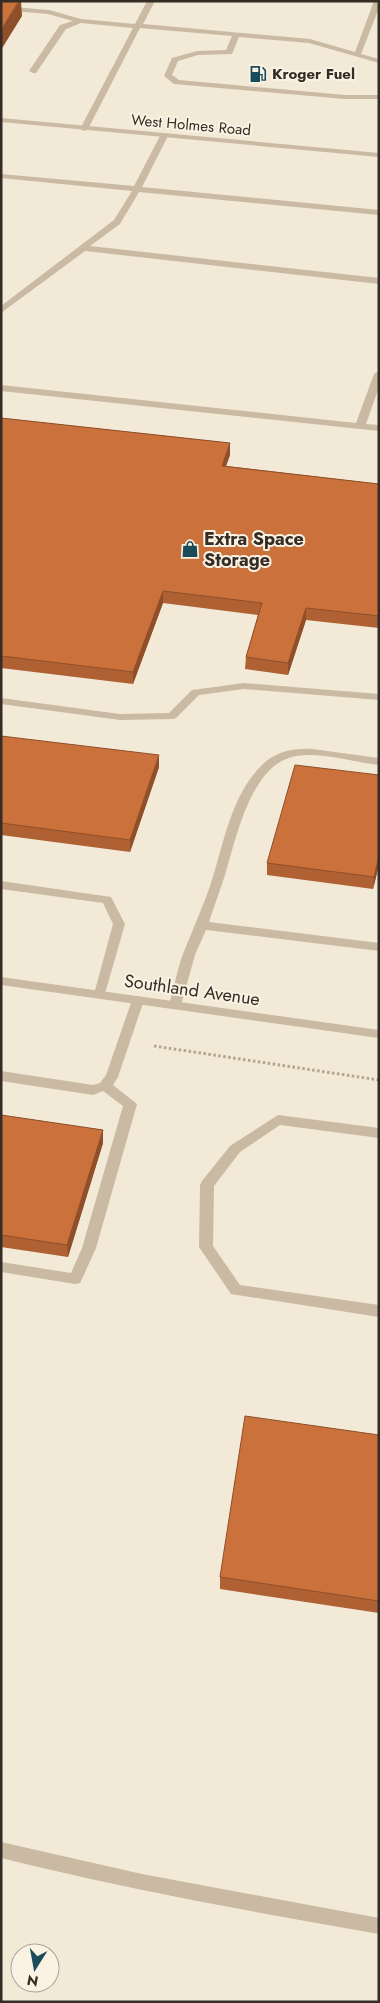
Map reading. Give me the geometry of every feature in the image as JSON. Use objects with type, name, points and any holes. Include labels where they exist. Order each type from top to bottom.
[{"type":"street","points":[[84,129],[150,1]]},
{"type":"street","points":[[357,55],[378,1]]},
{"type":"street","points":[[1,8],[49,12],[80,21],[310,41],[379,62]]},
{"type":"street","points":[[33,70],[63,27],[80,21]]},
{"type":"street","points":[[237,34],[229,52],[197,54],[176,60],[168,76],[177,82],[345,97],[378,95]]},
{"type":"street","name":"West Holmes Road","points":[[1,120],[379,156]]},
{"type":"street","points":[[1,310],[117,222],[137,189],[164,136]]},
{"type":"street","points":[[1,176],[379,213]]},
{"type":"street","points":[[82,248],[379,281]]},
{"type":"street","points":[[360,426],[379,374]]},
{"type":"street","points":[[1,388],[379,428]]},
{"type":"street","points":[[1,701],[120,718],[172,716],[196,692],[244,686],[379,697]]},
{"type":"street","points":[[175,1005],[189,956],[202,925],[236,821],[254,782],[265,767],[275,760],[292,753],[379,762]]},
{"type":"street","points":[[1,885],[107,900],[119,924],[100,994]]},
{"type":"street","points":[[202,925],[379,947]]},
{"type":"street","name":"Southland Avenue","points":[[1,981],[379,1034]]},
{"type":"street","points":[[1,1076],[94,1090],[105,1086],[112,1077],[138,1000]]},
{"type":"street","points":[[1,1267],[75,1279],[89,1248],[130,1104],[105,1086]]},
{"type":"street","points":[[379,1134],[278,1120],[270,1124],[234,1149],[207,1185],[206,1247],[236,1290],[379,1311]]},
{"type":"street","points":[[1,1850],[83,1871],[249,1904],[379,1926]]},
{"type":"path","points":[[124,1042],[379,1080]]},
{"type":"building","points":[[1,1],[19,1],[1,30]]},
{"type":"building","name":"Extra Space Storage","points":[[1,418],[230,443],[222,466],[379,484],[379,616],[306,608],[288,663],[246,657],[262,603],[163,591],[133,672],[1,656]]},
{"type":"building","points":[[1,736],[159,755],[130,840],[1,823]]},
{"type":"building","points":[[295,765],[379,775],[379,856],[374,877],[267,863]]},
{"type":"building","points":[[1,1115],[103,1130],[67,1245],[1,1235]]},
{"type":"building","points":[[245,1416],[379,1435],[379,1601],[220,1577]]},
{"type":"place","name":"Kroger Fuel","points":[[258,74]]},
{"type":"place","name":"Extra Space Storage","points":[[190,549]]}]
